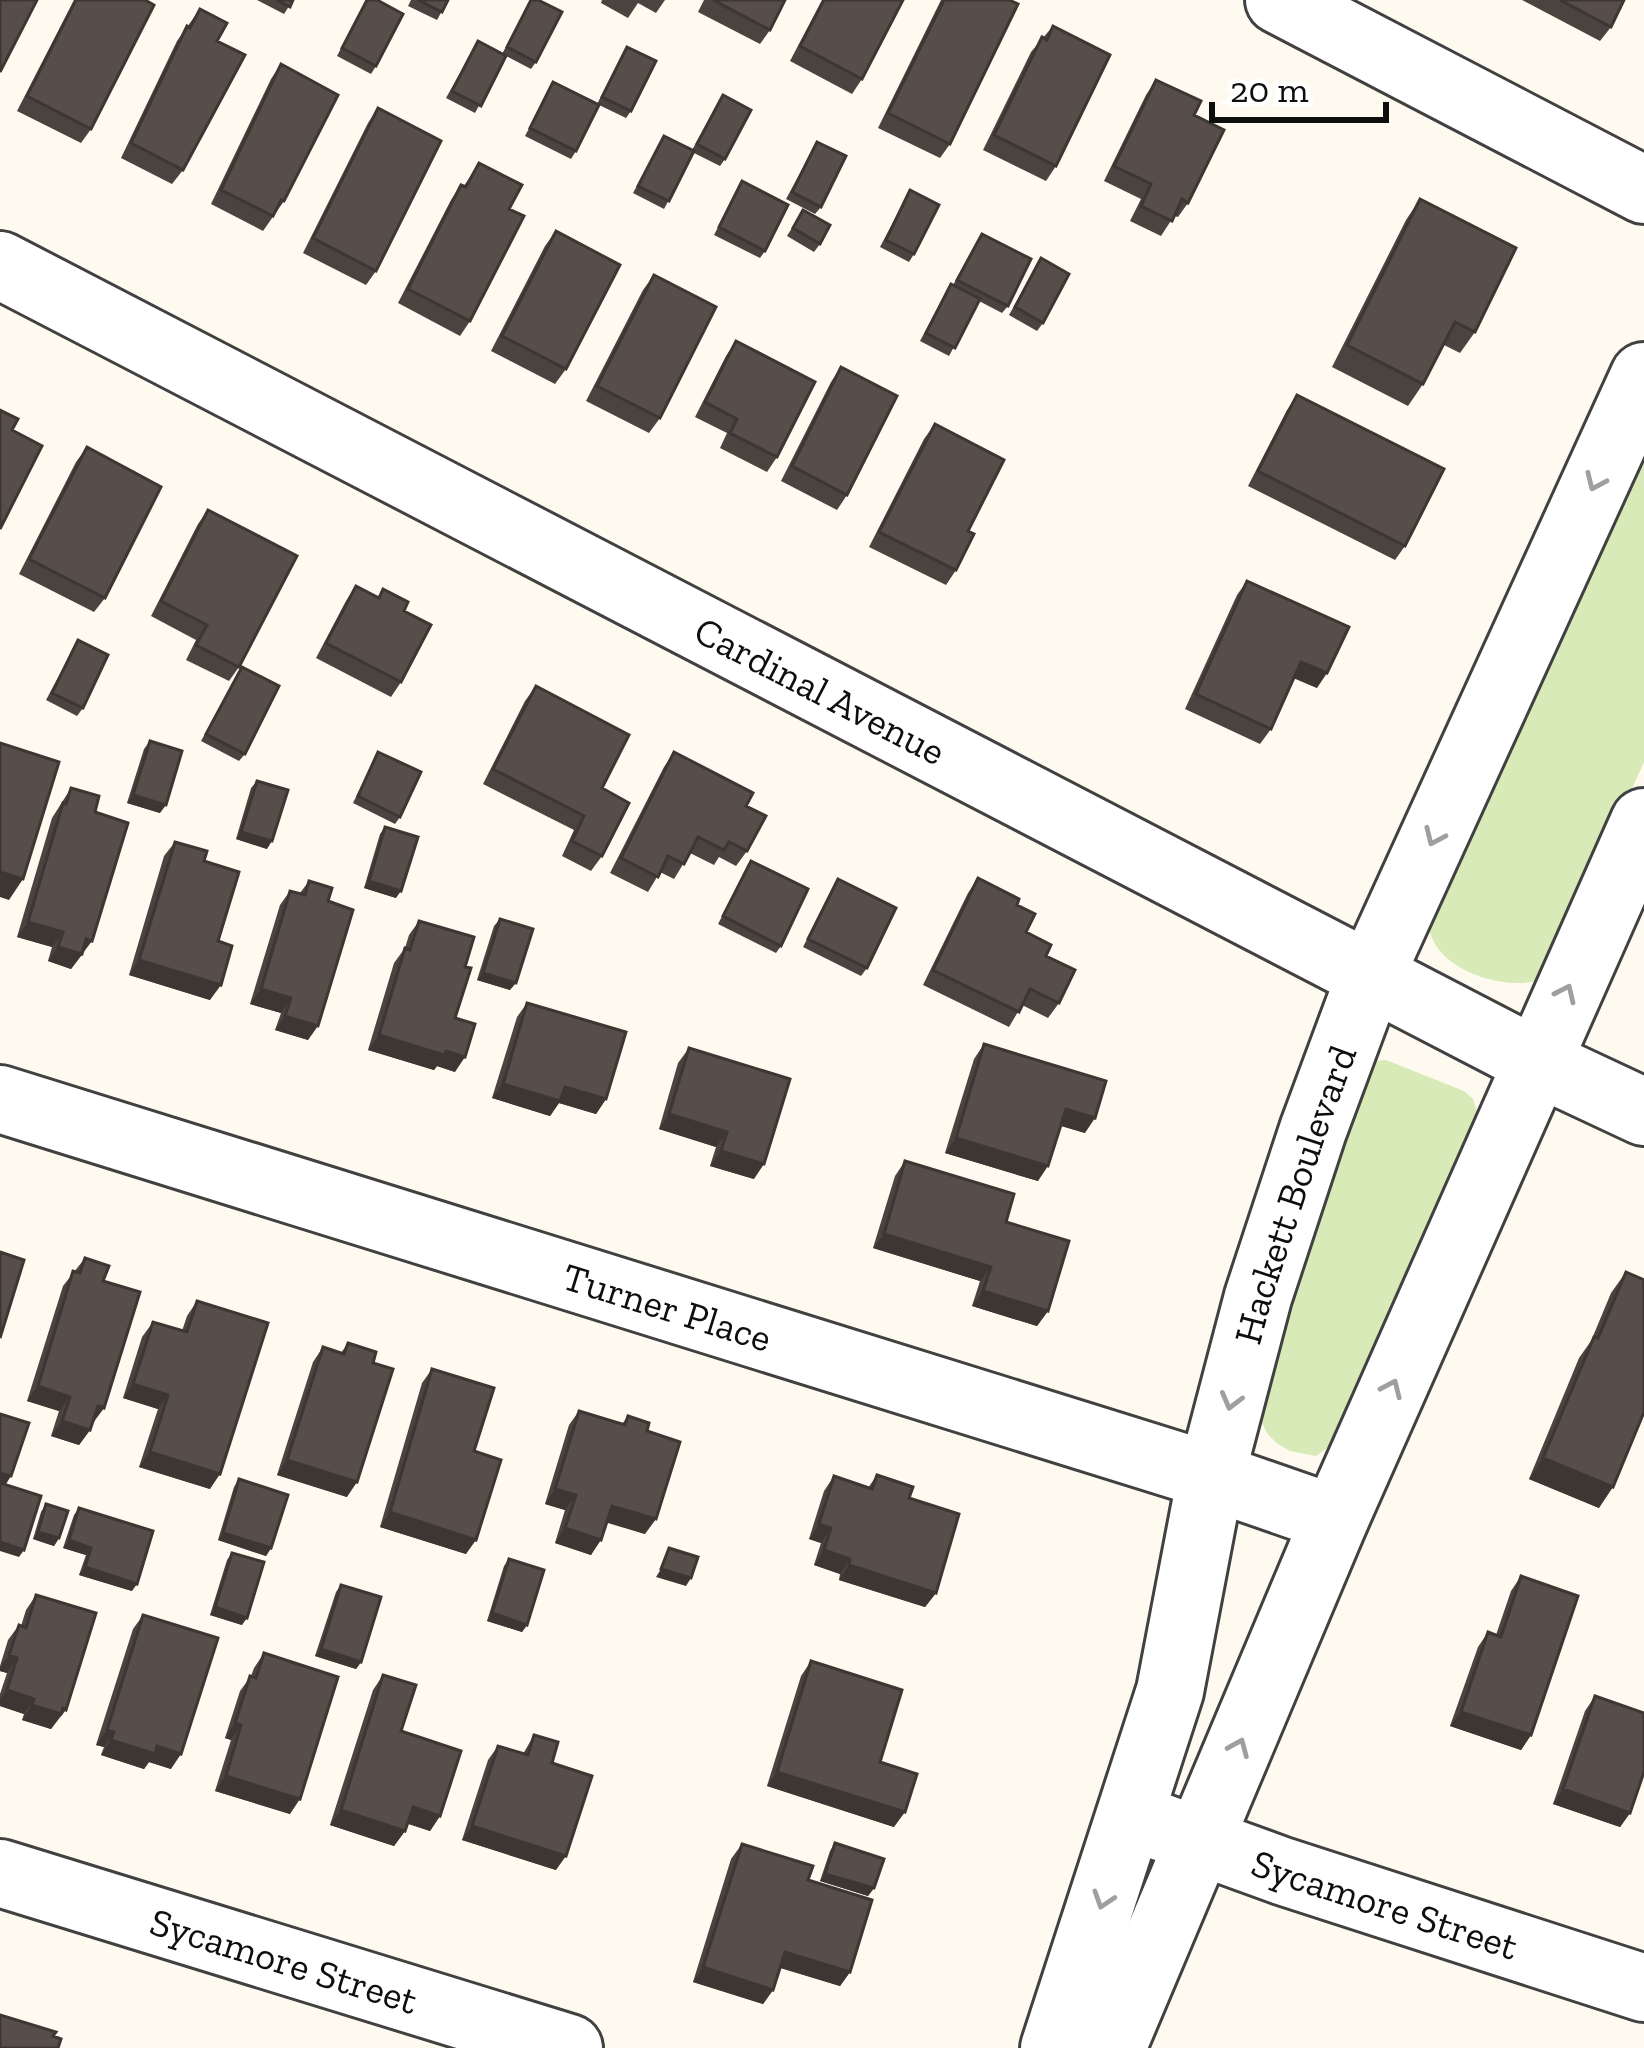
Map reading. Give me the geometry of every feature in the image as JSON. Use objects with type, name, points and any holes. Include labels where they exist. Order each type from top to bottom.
[{"type":"street","points":[[1279,0],[1644,190]]},
{"type":"street","name":"Cardinal Avenue","points":[[0,265],[1535,1061],[1644,1112]]},
{"type":"street","name":"Hackett Boulevard","points":[[1054,2048],[1170,1691],[1211,1476],[1264,1276],[1313,1130],[1371,974],[1644,376]]},
{"type":"street","points":[[1112,2048],[1335,1519],[1644,822]]},
{"type":"street","name":"Turner Place","points":[[0,1099],[1211,1476],[1335,1519]]},
{"type":"street","name":"Sycamore Street","points":[[1130,1815],[1644,1988]]},
{"type":"street","name":"Sycamore Street","points":[[0,1873],[569,2048]]},
{"type":"green space","points":[[1644,438],[1644,762],[1541,980],[1524,983],[1486,978],[1468,972],[1439,950],[1429,918]]},
{"type":"green space","points":[[1386,1060],[1464,1091],[1473,1099],[1479,1119],[1337,1441],[1316,1456],[1290,1451],[1268,1435],[1255,1408],[1273,1330],[1372,1061]]},
{"type":"building","points":[[0,0],[37,0],[0,72]]},
{"type":"building","points":[[76,0],[145,0],[154,5],[91,129],[27,96]]},
{"type":"building","points":[[367,0],[377,0],[403,14],[376,66],[342,48]]},
{"type":"building","points":[[418,0],[448,0],[442,12]]},
{"type":"building","points":[[531,0],[562,12],[536,62],[507,47]]},
{"type":"building","points":[[713,0],[785,0],[770,30]]},
{"type":"building","points":[[824,0],[903,0],[862,79],[800,46]]},
{"type":"building","points":[[944,0],[1018,4],[950,144],[888,113]]},
{"type":"building","points":[[1560,0],[1624,0],[1611,27]]},
{"type":"building","points":[[200,9],[227,23],[217,41],[245,55],[183,170],[131,143],[187,26]]},
{"type":"building","points":[[1053,26],[1110,55],[1056,166],[994,135],[1042,37],[1047,40]]},
{"type":"building","points":[[478,41],[506,56],[481,106],[452,91]]},
{"type":"building","points":[[627,47],[656,61],[631,111],[602,97]]},
{"type":"building","points":[[281,64],[338,95],[273,216],[221,190]]},
{"type":"building","points":[[1156,80],[1201,101],[1194,115],[1224,130],[1188,203],[1182,199],[1172,221],[1141,206],[1151,184],[1114,166]]},
{"type":"building","points":[[553,82],[599,105],[576,151],[530,128]]},
{"type":"building","points":[[723,95],[751,110],[725,159],[697,144]]},
{"type":"building","points":[[378,108],[441,141],[376,271],[313,238]]},
{"type":"building","points":[[664,136],[694,151],[669,201],[638,186]]},
{"type":"building","points":[[817,142],[846,156],[821,207],[792,192]]},
{"type":"building","points":[[479,163],[522,185],[509,209],[524,216],[470,321],[408,289],[461,185],[466,187]]},
{"type":"building","points":[[742,181],[788,205],[765,251],[719,227]]},
{"type":"building","points":[[910,190],[939,205],[914,254],[886,240]]},
{"type":"building","points":[[1420,199],[1516,248],[1475,332],[1455,322],[1423,384],[1347,345]]},
{"type":"building","points":[[803,210],[830,225],[820,244],[793,228]]},
{"type":"building","points":[[556,231],[620,265],[566,369],[502,336]]},
{"type":"building","points":[[982,234],[1031,259],[1008,306],[957,280]]},
{"type":"building","points":[[1041,258],[1069,274],[1043,323],[1015,307]]},
{"type":"building","points":[[654,275],[716,307],[660,418],[597,386]]},
{"type":"building","points":[[951,284],[980,299],[955,348],[926,333]]},
{"type":"building","points":[[736,341],[815,382],[777,457],[730,433],[737,419],[705,402]]},
{"type":"building","points":[[841,367],[897,396],[847,495],[792,466]]},
{"type":"building","points":[[1297,395],[1444,469],[1405,546],[1258,471]]},
{"type":"building","points":[[0,410],[18,419],[12,430],[42,446],[0,529]]},
{"type":"building","points":[[935,424],[1004,460],[968,531],[974,534],[956,570],[879,532]]},
{"type":"building","points":[[87,447],[161,487],[105,598],[29,559]]},
{"type":"building","points":[[208,510],[297,556],[239,667],[196,645],[207,625],[161,601]]},
{"type":"building","points":[[1247,581],[1349,627],[1327,673],[1301,662],[1271,729],[1196,694]]},
{"type":"building","points":[[356,586],[379,598],[383,589],[408,602],[404,611],[431,625],[401,682],[326,643]]},
{"type":"building","points":[[78,640],[108,655],[83,708],[52,693]]},
{"type":"building","points":[[242,667],[279,686],[245,754],[206,734]]},
{"type":"building","points":[[536,686],[629,735],[602,788],[629,803],[602,856],[572,841],[584,816],[493,769]]},
{"type":"building","points":[[150,741],[182,751],[166,805],[133,795]]},
{"type":"building","points":[[0,743],[59,762],[23,879],[0,872]]},
{"type":"building","points":[[378,752],[421,772],[400,817],[358,796]]},
{"type":"building","points":[[674,752],[753,793],[746,806],[766,816],[747,851],[729,842],[724,850],[698,837],[684,864],[668,856],[658,877],[621,858]]},
{"type":"building","points":[[257,781],[288,790],[272,841],[241,832]]},
{"type":"building","points":[[71,788],[99,796],[95,812],[128,823],[92,941],[86,939],[82,954],[58,947],[63,932],[28,922]]},
{"type":"building","points":[[385,827],[418,837],[401,891],[369,881]]},
{"type":"building","points":[[175,842],[207,851],[204,861],[239,872],[218,941],[232,946],[221,985],[139,960]]},
{"type":"building","points":[[751,861],[808,889],[781,946],[723,916]]},
{"type":"building","points":[[978,878],[1019,899],[1017,905],[1035,914],[1026,932],[1051,945],[1046,956],[1075,970],[1059,1003],[1030,989],[1019,1012],[933,970]]},
{"type":"building","points":[[838,879],[896,908],[867,968],[808,939]]},
{"type":"building","points":[[309,881],[332,888],[328,901],[353,910],[318,1026],[285,1016],[291,998],[261,989],[290,891],[305,895]]},
{"type":"building","points":[[500,919],[533,929],[516,983],[483,973]]},
{"type":"building","points":[[419,921],[474,937],[465,967],[471,968],[455,1018],[475,1024],[465,1057],[379,1035],[405,948],[410,950]]},
{"type":"building","points":[[527,1003],[626,1032],[606,1099],[565,1087],[560,1101],[503,1084]]},
{"type":"building","points":[[984,1044],[1106,1081],[1095,1118],[1066,1109],[1048,1166],[956,1138]]},
{"type":"building","points":[[689,1048],[790,1079],[764,1164],[721,1151],[727,1132],[669,1114]]},
{"type":"building","points":[[905,1161],[1014,1194],[1006,1222],[1069,1241],[1048,1311],[983,1291],[991,1267],[884,1234]]},
{"type":"building","points":[[0,1252],[24,1260],[0,1338]]},
{"type":"building","points":[[85,1258],[109,1266],[103,1281],[140,1292],[104,1408],[98,1406],[90,1430],[62,1421],[70,1397],[38,1386],[73,1271],[80,1273]]},
{"type":"building","points":[[1626,1272],[1644,1280],[1644,1412],[1613,1487],[1543,1458]]},
{"type":"building","points":[[197,1301],[268,1323],[220,1474],[150,1452],[168,1395],[133,1384],[153,1322],[187,1332]]},
{"type":"building","points":[[348,1343],[376,1352],[373,1363],[393,1369],[357,1482],[287,1460],[323,1347],[344,1354]]},
{"type":"building","points":[[432,1369],[494,1388],[474,1451],[501,1460],[476,1540],[390,1512]]},
{"type":"building","points":[[579,1411],[625,1425],[628,1416],[649,1423],[647,1431],[680,1442],[656,1519],[612,1506],[601,1540],[565,1528],[576,1495],[555,1489]]},
{"type":"building","points":[[0,1414],[29,1423],[11,1476],[0,1473]]},
{"type":"building","points":[[877,1475],[913,1487],[909,1498],[959,1514],[936,1593],[849,1565],[850,1559],[824,1550],[831,1528],[819,1524],[834,1476],[872,1489]]},
{"type":"building","points":[[239,1479],[288,1495],[271,1548],[223,1533]]},
{"type":"building","points":[[0,1483],[41,1496],[24,1550],[0,1542]]},
{"type":"building","points":[[46,1504],[68,1511],[59,1538],[38,1532]]},
{"type":"building","points":[[79,1508],[153,1531],[137,1584],[85,1567],[91,1548],[69,1540]]},
{"type":"building","points":[[669,1548],[698,1557],[691,1578],[661,1569]]},
{"type":"building","points":[[232,1553],[264,1562],[247,1618],[215,1607]]},
{"type":"building","points":[[509,1559],[544,1570],[527,1625],[492,1613]]},
{"type":"building","points":[[1521,1576],[1578,1596],[1531,1735],[1461,1712],[1488,1632],[1501,1637]]},
{"type":"building","points":[[341,1585],[381,1597],[361,1662],[321,1649]]},
{"type":"building","points":[[36,1595],[96,1613],[61,1714],[7,1690],[17,1658],[9,1655],[19,1625],[26,1628]]},
{"type":"building","points":[[143,1615],[218,1638],[181,1754],[157,1746],[155,1754],[111,1740],[114,1732],[107,1730]]},
{"type":"building","points":[[264,1653],[338,1677],[300,1799],[226,1776],[241,1725],[235,1723],[250,1676],[256,1678]]},
{"type":"building","points":[[811,1661],[902,1690],[880,1762],[917,1774],[905,1812],[777,1772]]},
{"type":"building","points":[[383,1675],[416,1685],[401,1731],[461,1751],[440,1816],[413,1807],[405,1831],[341,1810]]},
{"type":"building","points":[[1595,1696],[1644,1713],[1644,1772],[1630,1813],[1563,1789]]},
{"type":"building","points":[[534,1735],[558,1742],[552,1763],[592,1776],[566,1856],[472,1826],[498,1746],[528,1755]]},
{"type":"building","points":[[835,1843],[884,1859],[874,1888],[825,1874]]},
{"type":"building","points":[[742,1844],[813,1866],[808,1880],[872,1900],[850,1972],[785,1952],[773,1990],[703,1967]]},
{"type":"building","points":[[0,2015],[56,2032],[53,2036],[61,2039],[58,2048],[0,2048]]}]
